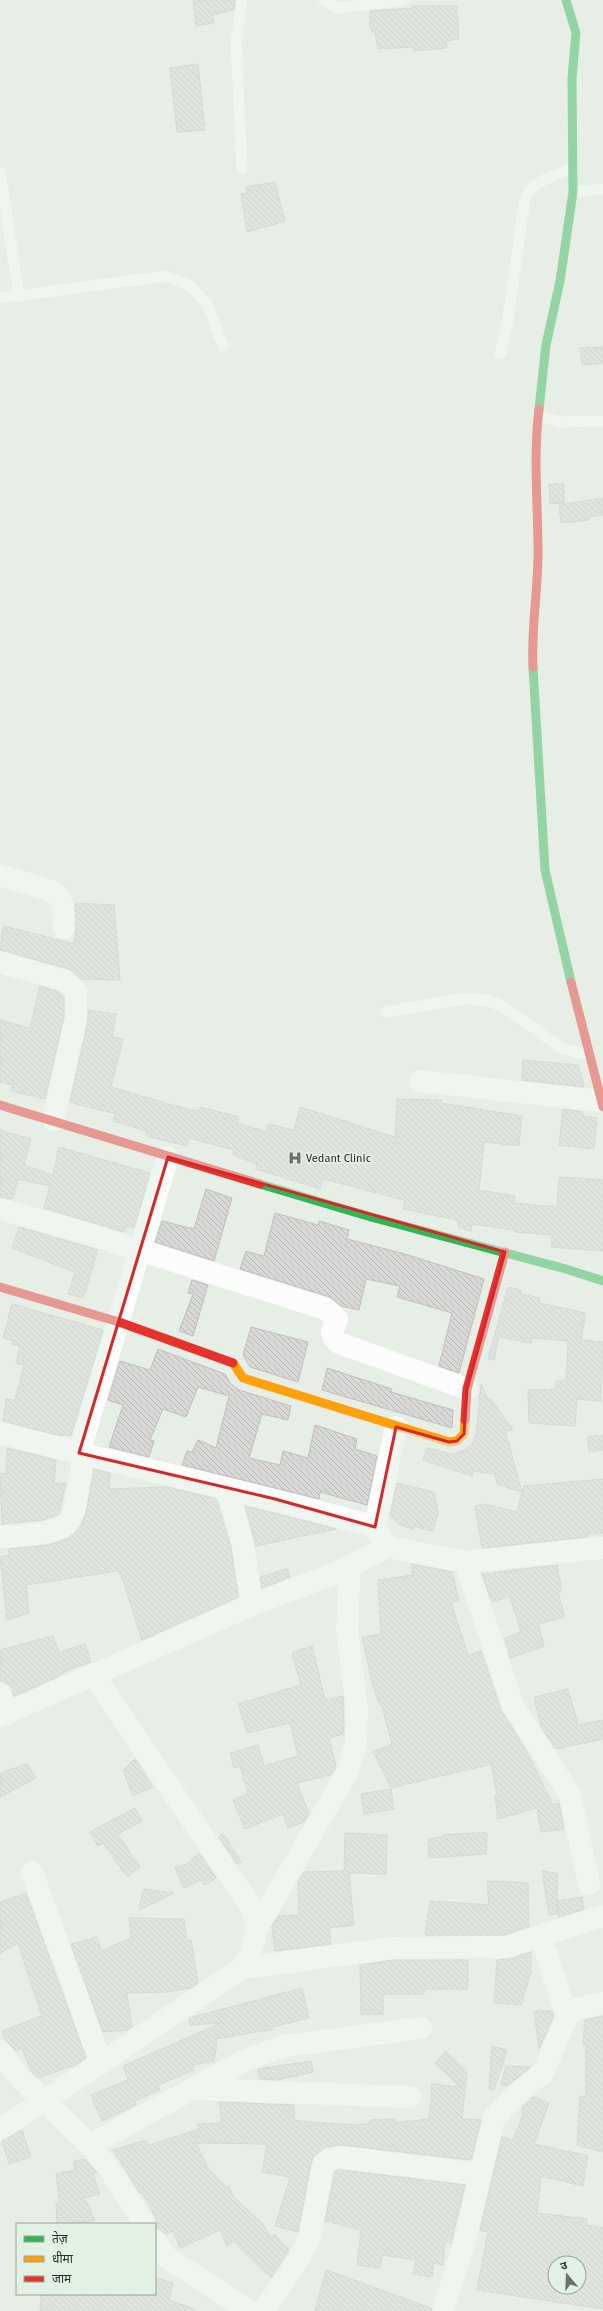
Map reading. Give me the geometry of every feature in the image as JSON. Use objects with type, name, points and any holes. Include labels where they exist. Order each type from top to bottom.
[{"type":"street","points":[[420,1081],[602,1104],[588,1054],[545,870],[532,645],[538,553],[536,434],[546,345],[560,281],[573,192],[574,168],[572,78],[576,34],[566,0]]},
{"type":"street","points":[[0,875],[54,892],[60,896],[63,902],[64,928]]},
{"type":"street","points":[[0,962],[66,981],[76,992],[76,1018],[53,1120]]},
{"type":"street","points":[[0,1105],[53,1120],[168,1157],[371,1217],[505,1252],[603,1281]]},
{"type":"street","points":[[0,1537],[56,1530],[69,1522],[73,1513],[81,1453],[168,1157]]},
{"type":"street","points":[[0,1209],[326,1309],[337,1319],[332,1331],[334,1338],[339,1343],[467,1389]]},
{"type":"street","points":[[0,1287],[119,1322],[235,1364],[239,1374],[244,1378],[396,1427],[449,1442],[457,1441],[464,1434],[467,1389],[505,1252]]},
{"type":"street","points":[[375,1527],[396,1427]]},
{"type":"street","points":[[0,1433],[224,1489],[275,1499],[375,1527],[388,1547]]},
{"type":"street","points":[[224,1489],[229,1495],[243,1545],[252,1605]]},
{"type":"street","points":[[0,1693],[3,1715],[252,1605],[331,1575],[388,1547],[464,1562],[603,1548]]},
{"type":"street","points":[[464,1562],[513,1706],[570,1794],[589,1884]]},
{"type":"street","points":[[243,1968],[253,1947],[257,1928],[348,1771],[356,1744],[357,1710],[347,1630],[350,1565]]},
{"type":"street","points":[[94,1676],[254,1911],[257,1928]]},
{"type":"street","points":[[32,1872],[101,2063]]},
{"type":"street","points":[[0,2129],[243,1968],[393,1948],[506,1947],[603,1916]]},
{"type":"street","points":[[541,1936],[567,2018]]},
{"type":"street","points":[[443,2311],[465,2240],[479,2174],[494,2118],[519,2092],[542,2074],[567,2018],[577,2009],[603,2003]]},
{"type":"street","points":[[90,2145],[245,2060],[285,2046],[421,2028]]},
{"type":"street","points":[[0,2051],[20,2078],[90,2145],[109,2169],[144,2223]]},
{"type":"street","points":[[192,2089],[410,2096]]},
{"type":"street","points":[[264,2311],[298,2260],[309,2240],[323,2165],[329,2159],[340,2157],[479,2174]]},
{"type":"street","points":[[156,2243],[161,2260],[250,2311]]},
{"type":"lane","points":[[242,0],[236,42],[242,169]]},
{"type":"lane","points":[[324,0],[338,8],[404,0]]},
{"type":"lane","points":[[500,354],[507,326],[525,198],[530,188],[541,181],[574,168]]},
{"type":"lane","points":[[0,172],[19,295]]},
{"type":"lane","points":[[573,192],[603,190]]},
{"type":"lane","points":[[0,298],[166,276],[190,286],[208,305],[223,346]]},
{"type":"lane","points":[[538,416],[561,422],[603,421]]},
{"type":"lane","points":[[386,1012],[468,998],[488,1001],[502,1006],[562,1049],[588,1054]]},
{"type":"highlighted area","points":[[168,1157],[505,1252],[467,1389],[464,1434],[457,1441],[449,1442],[396,1427],[375,1527],[275,1499],[79,1453]]},
{"type":"building","points":[[193,0],[235,0],[234,10],[212,15],[214,23],[196,26]]},
{"type":"building","points":[[411,6],[457,6],[459,39],[446,41],[447,48],[414,51],[414,47],[378,49],[375,32],[372,32],[370,25],[370,11],[412,8]]},
{"type":"building","points":[[198,64],[205,130],[177,132],[170,68]]},
{"type":"building","points":[[275,182],[285,221],[247,232],[241,194],[247,193],[246,187]]},
{"type":"building","points":[[603,347],[603,363],[582,365],[580,348]]},
{"type":"building","points":[[549,484],[564,484],[564,503],[550,504]]},
{"type":"building","points":[[603,498],[603,515],[589,517],[590,520],[561,523],[559,505]]},
{"type":"building","points":[[75,903],[114,905],[120,980],[81,979],[69,969],[0,950],[3,926],[74,944],[76,927]]},
{"type":"building","points":[[40,986],[59,992],[64,997],[64,1017],[45,1099],[11,1091],[13,1085],[0,1082],[0,1020],[30,1028]]},
{"type":"building","points":[[88,1010],[116,1014],[112,1037],[123,1039],[111,1087],[183,1108],[199,1111],[200,1107],[239,1117],[237,1123],[266,1132],[268,1124],[294,1130],[300,1107],[395,1137],[397,1099],[441,1100],[441,1103],[522,1116],[519,1146],[484,1142],[479,1190],[515,1196],[514,1203],[557,1207],[559,1177],[603,1180],[603,1251],[551,1247],[552,1235],[514,1232],[514,1230],[472,1224],[471,1231],[458,1227],[458,1220],[403,1209],[405,1200],[323,1179],[320,1189],[256,1169],[257,1164],[233,1155],[234,1150],[189,1138],[187,1146],[146,1136],[146,1131],[113,1121],[116,1114],[70,1102],[88,1021]]},
{"type":"building","points":[[523,1060],[578,1065],[584,1087],[522,1080]]},
{"type":"building","points":[[563,1109],[583,1112],[583,1116],[597,1118],[594,1149],[559,1145]]},
{"type":"building","points":[[0,1130],[31,1139],[24,1165],[53,1175],[59,1147],[150,1173],[134,1228],[126,1226],[124,1232],[44,1208],[50,1186],[18,1179],[12,1199],[0,1197]]},
{"type":"building","points":[[206,1189],[232,1198],[214,1261],[155,1242],[162,1221],[194,1229]]},
{"type":"building","points":[[275,1213],[318,1225],[319,1221],[349,1230],[347,1239],[405,1254],[484,1279],[459,1373],[439,1366],[452,1313],[397,1297],[400,1286],[366,1279],[359,1310],[341,1306],[330,1297],[240,1269],[246,1251],[264,1256]]},
{"type":"building","points":[[19,1227],[98,1250],[83,1298],[68,1294],[75,1272],[12,1248]]},
{"type":"building","points":[[192,1280],[208,1285],[193,1336],[179,1331],[193,1294],[188,1293]]},
{"type":"building","points":[[508,1287],[521,1290],[520,1294],[540,1298],[539,1303],[586,1313],[581,1340],[603,1342],[601,1401],[577,1399],[575,1426],[529,1423],[528,1390],[556,1389],[556,1381],[566,1381],[568,1341],[532,1338],[531,1343],[499,1337],[494,1360],[488,1359]]},
{"type":"building","points":[[12,1304],[103,1330],[71,1436],[57,1435],[3,1421],[6,1399],[15,1400],[24,1365],[16,1363],[20,1346],[12,1344],[14,1341],[3,1338]]},
{"type":"building","points":[[251,1327],[308,1342],[298,1382],[250,1367],[243,1355]]},
{"type":"building","points":[[158,1349],[225,1374],[230,1383],[239,1390],[291,1406],[288,1420],[262,1414],[249,1458],[280,1465],[283,1451],[308,1458],[315,1425],[357,1439],[355,1449],[377,1456],[367,1505],[320,1492],[319,1499],[182,1465],[187,1451],[192,1452],[198,1440],[216,1448],[229,1396],[198,1387],[186,1417],[163,1409],[150,1440],[154,1441],[149,1457],[109,1447],[123,1405],[108,1400],[120,1361],[150,1370]]},
{"type":"building","points":[[327,1368],[392,1389],[391,1392],[453,1410],[452,1428],[322,1390]]},
{"type":"building","points":[[481,1384],[488,1399],[491,1399],[513,1430],[505,1430],[522,1492],[497,1484],[495,1474],[473,1471],[472,1476],[423,1460],[427,1448],[451,1454],[465,1450],[473,1443],[476,1435]]},
{"type":"building","points":[[603,1435],[603,1450],[589,1452],[587,1437]]},
{"type":"building","points":[[7,1448],[56,1460],[54,1484],[66,1483],[59,1514],[43,1520],[2,1524],[0,1473],[6,1474]]},
{"type":"building","points":[[94,1469],[110,1473],[109,1489],[167,1487],[216,1499],[231,1548],[238,1597],[142,1640],[121,1574],[119,1574],[118,1571],[26,1585],[29,1613],[7,1620],[0,1557],[9,1555],[8,1549],[49,1545],[67,1539],[75,1533],[86,1514]]},
{"type":"building","points":[[603,1479],[603,1533],[587,1534],[587,1537],[482,1548],[475,1506],[484,1504],[517,1512],[524,1486]]},
{"type":"building","points":[[397,1483],[434,1492],[438,1513],[433,1531],[414,1526],[414,1530],[398,1524],[390,1515]]},
{"type":"building","points":[[245,1506],[298,1519],[336,1529],[256,1546]]},
{"type":"building","points":[[411,1564],[452,1572],[459,1601],[451,1602],[468,1655],[481,1651],[501,1710],[526,1750],[553,1805],[559,1803],[564,1829],[541,1832],[537,1808],[498,1819],[495,1795],[497,1794],[491,1764],[391,1788],[373,1751],[392,1745],[382,1706],[380,1706],[374,1689],[362,1637],[381,1634],[378,1580],[413,1575]]},
{"type":"building","points":[[557,1565],[562,1591],[558,1592],[565,1617],[538,1624],[544,1646],[510,1658],[505,1638],[521,1632],[510,1596],[492,1602],[482,1574]]},
{"type":"building","points":[[287,1569],[290,1577],[262,1588],[260,1577]]},
{"type":"building","points":[[53,1636],[59,1652],[85,1644],[91,1662],[65,1671],[59,1676],[14,1696],[9,1684],[0,1681],[0,1650]]},
{"type":"building","points":[[312,1646],[325,1700],[343,1696],[344,1734],[329,1738],[336,1767],[331,1775],[297,1783],[309,1814],[304,1822],[288,1828],[283,1814],[245,1829],[233,1800],[248,1794],[240,1766],[234,1768],[230,1753],[258,1745],[264,1766],[298,1756],[290,1723],[247,1733],[238,1704],[301,1685],[292,1653]]},
{"type":"building","points":[[568,1689],[578,1725],[603,1720],[603,1739],[556,1749],[541,1727],[534,1697]]},
{"type":"building","points":[[135,1759],[153,1787],[133,1796],[123,1770]]},
{"type":"building","points":[[27,1764],[36,1778],[0,1797],[0,1773]]},
{"type":"building","points":[[391,1789],[394,1809],[364,1814],[361,1794]]},
{"type":"building","points":[[135,1808],[142,1821],[118,1834],[140,1867],[127,1877],[103,1843],[98,1846],[90,1832]]},
{"type":"building","points":[[223,1833],[241,1862],[237,1864],[219,1837]]},
{"type":"building","points":[[345,1833],[387,1835],[386,1874],[349,1873],[354,1925],[329,1928],[331,1944],[275,1951],[272,1927],[278,1916],[299,1915],[298,1882],[304,1872],[344,1871]]},
{"type":"building","points":[[487,1833],[486,1854],[429,1858],[428,1839],[442,1837],[442,1835]]},
{"type":"building","points":[[199,1853],[216,1878],[205,1885],[201,1880],[184,1888],[175,1868],[187,1864]]},
{"type":"building","points":[[542,1871],[557,1873],[557,1901],[582,1897],[584,1909],[559,1917],[557,1904],[557,1914],[549,1915]]},
{"type":"building","points":[[487,1881],[528,1883],[529,1927],[504,1935],[425,1935],[430,1901],[489,1905]]},
{"type":"building","points":[[143,1889],[174,1893],[139,1910]]},
{"type":"building","points":[[26,1893],[86,2058],[76,2065],[38,2078],[31,2071],[22,2048],[16,2051],[6,2041],[2,2031],[42,2016],[18,1943],[0,1953],[0,1902]]},
{"type":"building","points":[[129,1918],[184,1919],[187,1941],[191,1940],[198,1983],[190,1988],[167,1992],[127,1993],[132,2027],[127,2030],[103,2032],[71,1944],[97,1937],[101,1951],[131,1938]]},
{"type":"building","points":[[531,1952],[531,1972],[521,2005],[494,2003],[497,1960],[510,1959]]},
{"type":"building","points":[[394,1960],[468,1960],[468,1989],[424,1989],[424,1994],[383,1994],[383,2014],[361,2014],[360,1965]]},
{"type":"building","points":[[302,1988],[309,2018],[272,2027],[273,2029],[216,2039],[217,2044],[214,2061],[193,2065],[194,2070],[158,2085],[160,2090],[135,2101],[136,2105],[102,2121],[91,2095],[128,2080],[123,2066],[221,2023],[190,2025],[189,2019]]},
{"type":"building","points":[[534,2011],[552,2011],[554,2016],[539,2049]]},
{"type":"building","points":[[603,2016],[603,2152],[577,2145],[580,2096],[586,2097],[586,2044],[583,2044],[585,2020]]},
{"type":"building","points":[[492,2046],[507,2050],[494,2090],[489,2089]]},
{"type":"building","points":[[446,2051],[467,2071],[462,2119],[481,2120],[471,2160],[342,2145],[326,2147],[314,2156],[311,2163],[298,2232],[275,2226],[290,2177],[262,2172],[267,2144],[196,2143],[209,2169],[226,2187],[229,2186],[233,2196],[263,2224],[272,2239],[274,2234],[289,2250],[271,2278],[234,2242],[227,2246],[220,2230],[180,2248],[173,2231],[166,2234],[157,2228],[156,2218],[142,2192],[140,2193],[113,2150],[147,2140],[149,2145],[199,2129],[197,2124],[222,2123],[219,2102],[294,2105],[294,2120],[307,2122],[357,2125],[369,2124],[370,2120],[396,2119],[395,2123],[429,2119],[432,2084],[460,2087],[435,2063]]},
{"type":"building","points":[[311,2061],[313,2072],[277,2080],[260,2079],[258,2069]]},
{"type":"building","points":[[506,2066],[531,2067],[507,2086],[501,2085]]},
{"type":"building","points":[[533,2097],[549,2103],[534,2144],[588,2156],[583,2186],[541,2176],[537,2213],[587,2219],[586,2225],[603,2228],[603,2309],[477,2290],[488,2232],[480,2230],[502,2137],[513,2140],[523,2114],[523,2106]]},
{"type":"building","points":[[22,2130],[31,2157],[9,2164],[2,2141]]},
{"type":"building","points":[[85,2159],[97,2173],[93,2174],[100,2194],[84,2198],[95,2220],[83,2223],[57,2223],[56,2204],[60,2203],[56,2174],[75,2170],[74,2161]]},
{"type":"building","points":[[340,2170],[465,2185],[451,2243],[445,2241],[443,2265],[434,2263],[432,2277],[413,2274],[416,2260],[382,2255],[380,2268],[357,2265],[361,2230],[333,2223],[334,2219],[330,2222],[325,2221],[335,2171]]},
{"type":"building","points":[[326,2270],[431,2308],[431,2311],[315,2311]]},
{"type":"building","points":[[156,2278],[173,2283],[169,2300],[195,2309],[195,2311],[40,2311],[41,2295],[156,2295]]},
{"type":"traffic: fast","points":[[539,409],[546,345],[560,281],[573,192],[572,78],[576,33],[566,0]]},
{"type":"traffic: fast","points":[[533,667],[545,870],[571,982]]},
{"type":"traffic: fast","points":[[260,1184],[371,1217],[566,1269],[603,1281]]},
{"type":"traffic: slow","points":[[233,1363],[243,1378],[449,1442],[457,1441],[464,1434],[465,1420]]},
{"type":"traffic: jam","points":[[533,667],[533,638],[538,567],[536,445],[539,409]]},
{"type":"traffic: jam","points":[[571,982],[603,1107]]},
{"type":"traffic: jam","points":[[0,1105],[260,1184]]},
{"type":"traffic: jam","points":[[465,1420],[467,1389],[505,1252]]},
{"type":"traffic: jam","points":[[0,1287],[119,1322],[233,1363]]},
{"type":"place","name":"Vedant Clinic","points":[[295,1158]]}]
